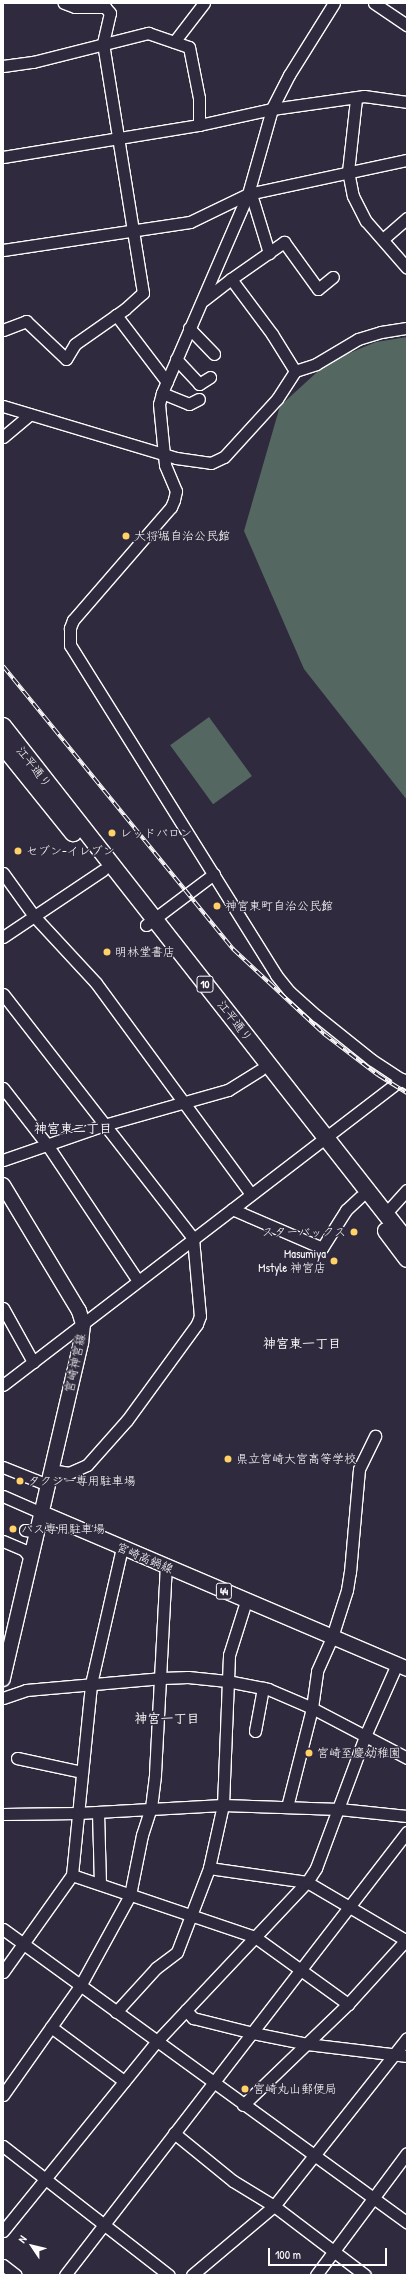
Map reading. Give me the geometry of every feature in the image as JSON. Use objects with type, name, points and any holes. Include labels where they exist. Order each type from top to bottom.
[{"type":"highway","name":"江平通り","points":[[3,726],[260,1070],[386,1213],[407,1241]]},
{"type":"highway","name":"江平通り","points":[[3,746],[103,870],[150,921],[321,1139],[360,1197],[407,1259]]},
{"type":"main road","name":"宮崎神宮線","points":[[3,1184],[79,1311],[83,1324],[81,1343],[42,1513]]},
{"type":"main road","name":"宮崎高鍋線","points":[[42,1513],[402,1667]]},
{"type":"main road","points":[[3,1680],[31,1559],[31,1531],[42,1513]]},
{"type":"street","points":[[3,330],[26,321],[66,359],[75,344],[116,315],[142,293],[103,43],[110,13],[105,7],[75,7],[64,3]]},
{"type":"street","points":[[174,42],[204,3]]},
{"type":"street","points":[[3,1385],[321,1139],[404,1081],[372,1060],[290,992],[276,975],[70,645],[70,628],[77,614],[171,507],[176,490],[165,465],[159,404],[162,393],[189,328],[204,300],[249,194],[272,110],[289,75],[334,3]]},
{"type":"street","points":[[374,3],[407,25]]},
{"type":"street","points":[[3,66],[33,62],[103,43],[148,33],[189,47],[199,98],[198,125]]},
{"type":"street","points":[[3,157],[198,125],[272,110],[356,99],[364,96],[407,102]]},
{"type":"street","points":[[356,99],[348,171],[353,196],[366,221],[407,268]]},
{"type":"street","points":[[3,250],[190,222],[249,194],[348,171],[407,160]]},
{"type":"street","points":[[249,194],[268,253]]},
{"type":"street","points":[[383,239],[407,218]]},
{"type":"street","points":[[204,300],[284,242],[318,289],[333,277]]},
{"type":"street","points":[[231,280],[272,334],[295,371]]},
{"type":"street","points":[[116,315],[167,382]]},
{"type":"street","points":[[189,328],[214,354]]},
{"type":"street","points":[[3,406],[164,455],[188,461],[218,461],[278,399],[295,371],[316,364],[358,339],[381,332],[407,328]]},
{"type":"street","points":[[176,359],[199,384],[210,377]]},
{"type":"street","points":[[162,393],[189,404],[200,399]]},
{"type":"street","points":[[3,437],[30,414]]},
{"type":"street","points":[[3,937],[103,870]]},
{"type":"street","points":[[3,873],[34,916],[96,983],[251,1194]]},
{"type":"street","points":[[150,921],[214,874]]},
{"type":"street","points":[[3,994],[193,1238],[200,1316],[197,1324],[127,1420],[87,1465],[76,1472],[69,1473],[52,1470]]},
{"type":"street","points":[[3,1160],[48,1146],[104,1125],[183,1101],[228,1090],[260,1070]]},
{"type":"street","points":[[3,1088],[48,1146],[138,1281]]},
{"type":"street","points":[[386,1213],[407,1190]]},
{"type":"street","points":[[232,1209],[322,1248],[346,1210],[360,1197]]},
{"type":"street","points":[[3,1308],[33,1362]]},
{"type":"street","points":[[287,1807],[312,1708],[317,1672],[332,1637],[350,1572],[359,1469],[375,1436]]},
{"type":"street","points":[[3,1467],[48,1485]]},
{"type":"street","points":[[3,1496],[42,1513]]},
{"type":"street","points":[[3,1541],[24,1550],[31,1559]]},
{"type":"street","points":[[3,1972],[72,1875],[91,1684],[122,1548]]},
{"type":"street","points":[[3,2095],[80,1986],[130,1895],[142,1835],[151,1808],[162,1678],[166,1567]]},
{"type":"street","points":[[116,2012],[156,1968],[177,1952],[209,1868],[222,1805],[229,1656],[246,1601]]},
{"type":"street","points":[[3,2231],[157,2041],[307,1882],[316,1868],[365,1736],[402,1667]]},
{"type":"street","points":[[3,1698],[26,1690],[188,1676],[227,1681],[263,1688],[312,1708],[407,1758]]},
{"type":"street","points":[[255,1731],[263,1688]]},
{"type":"street","points":[[17,1758],[82,1772]]},
{"type":"street","points":[[3,1814],[78,1813],[222,1805],[339,1809],[407,1816]]},
{"type":"street","points":[[98,1812],[100,1884]]},
{"type":"street","points":[[65,2275],[407,1832]]},
{"type":"street","points":[[209,1868],[307,1882],[407,1940],[348,2004],[244,2105]]},
{"type":"street","points":[[72,1875],[255,1938],[348,2004]]},
{"type":"street","points":[[3,1929],[407,2223]]},
{"type":"street","points":[[186,2010],[193,2018],[253,2033],[307,2044],[394,2053],[407,2056]]},
{"type":"street","points":[[51,2027],[124,2081]]},
{"type":"street","points":[[192,2275],[274,2206],[315,2157],[407,2038]]},
{"type":"street","points":[[174,2133],[233,2181],[274,2206],[365,2275]]},
{"type":"street","points":[[3,2146],[169,2275]]},
{"type":"street","points":[[316,2275],[407,2153]]},
{"type":"street","points":[[3,2265],[16,2275]]},
{"type":"green space","points":[[407,337],[407,800],[304,669],[244,531],[280,406],[328,362],[376,342]]},
{"type":"green space","points":[[209,717],[252,776],[213,804],[170,745]]},
{"type":"railway","points":[[3,666],[233,949],[324,1034],[378,1075],[407,1093]]},
{"type":"place","name":"大将堀自治公民館","points":[[126,536]]},
{"type":"place","name":"レッドバロン","points":[[112,833]]},
{"type":"place","name":"セブン-イレブン","points":[[18,851]]},
{"type":"place","name":"神宮東町自治公民館","points":[[217,906]]},
{"type":"place","name":"明林堂書店","points":[[107,952]]},
{"type":"place","name":"スターバックス","points":[[354,1232]]},
{"type":"place","name":"Masumiya Mstyle 神宮店","points":[[334,1261]]},
{"type":"place","name":"県立宮崎大宮高等学校","points":[[228,1459]]},
{"type":"place","name":"タクシー専用駐車場","points":[[20,1481]]},
{"type":"place","name":"バス専用駐車場","points":[[13,1529]]},
{"type":"place","name":"宮崎至慶幼稚園","points":[[309,1753]]},
{"type":"place","name":"宮崎丸山郵便局","points":[[245,2089]]},
{"type":"district","name":"神宮東二丁目","points":[[73,1128]]},
{"type":"district","name":"神宮東一丁目","points":[[302,1343]]},
{"type":"district","name":"神宮一丁目","points":[[167,1718]]}]
